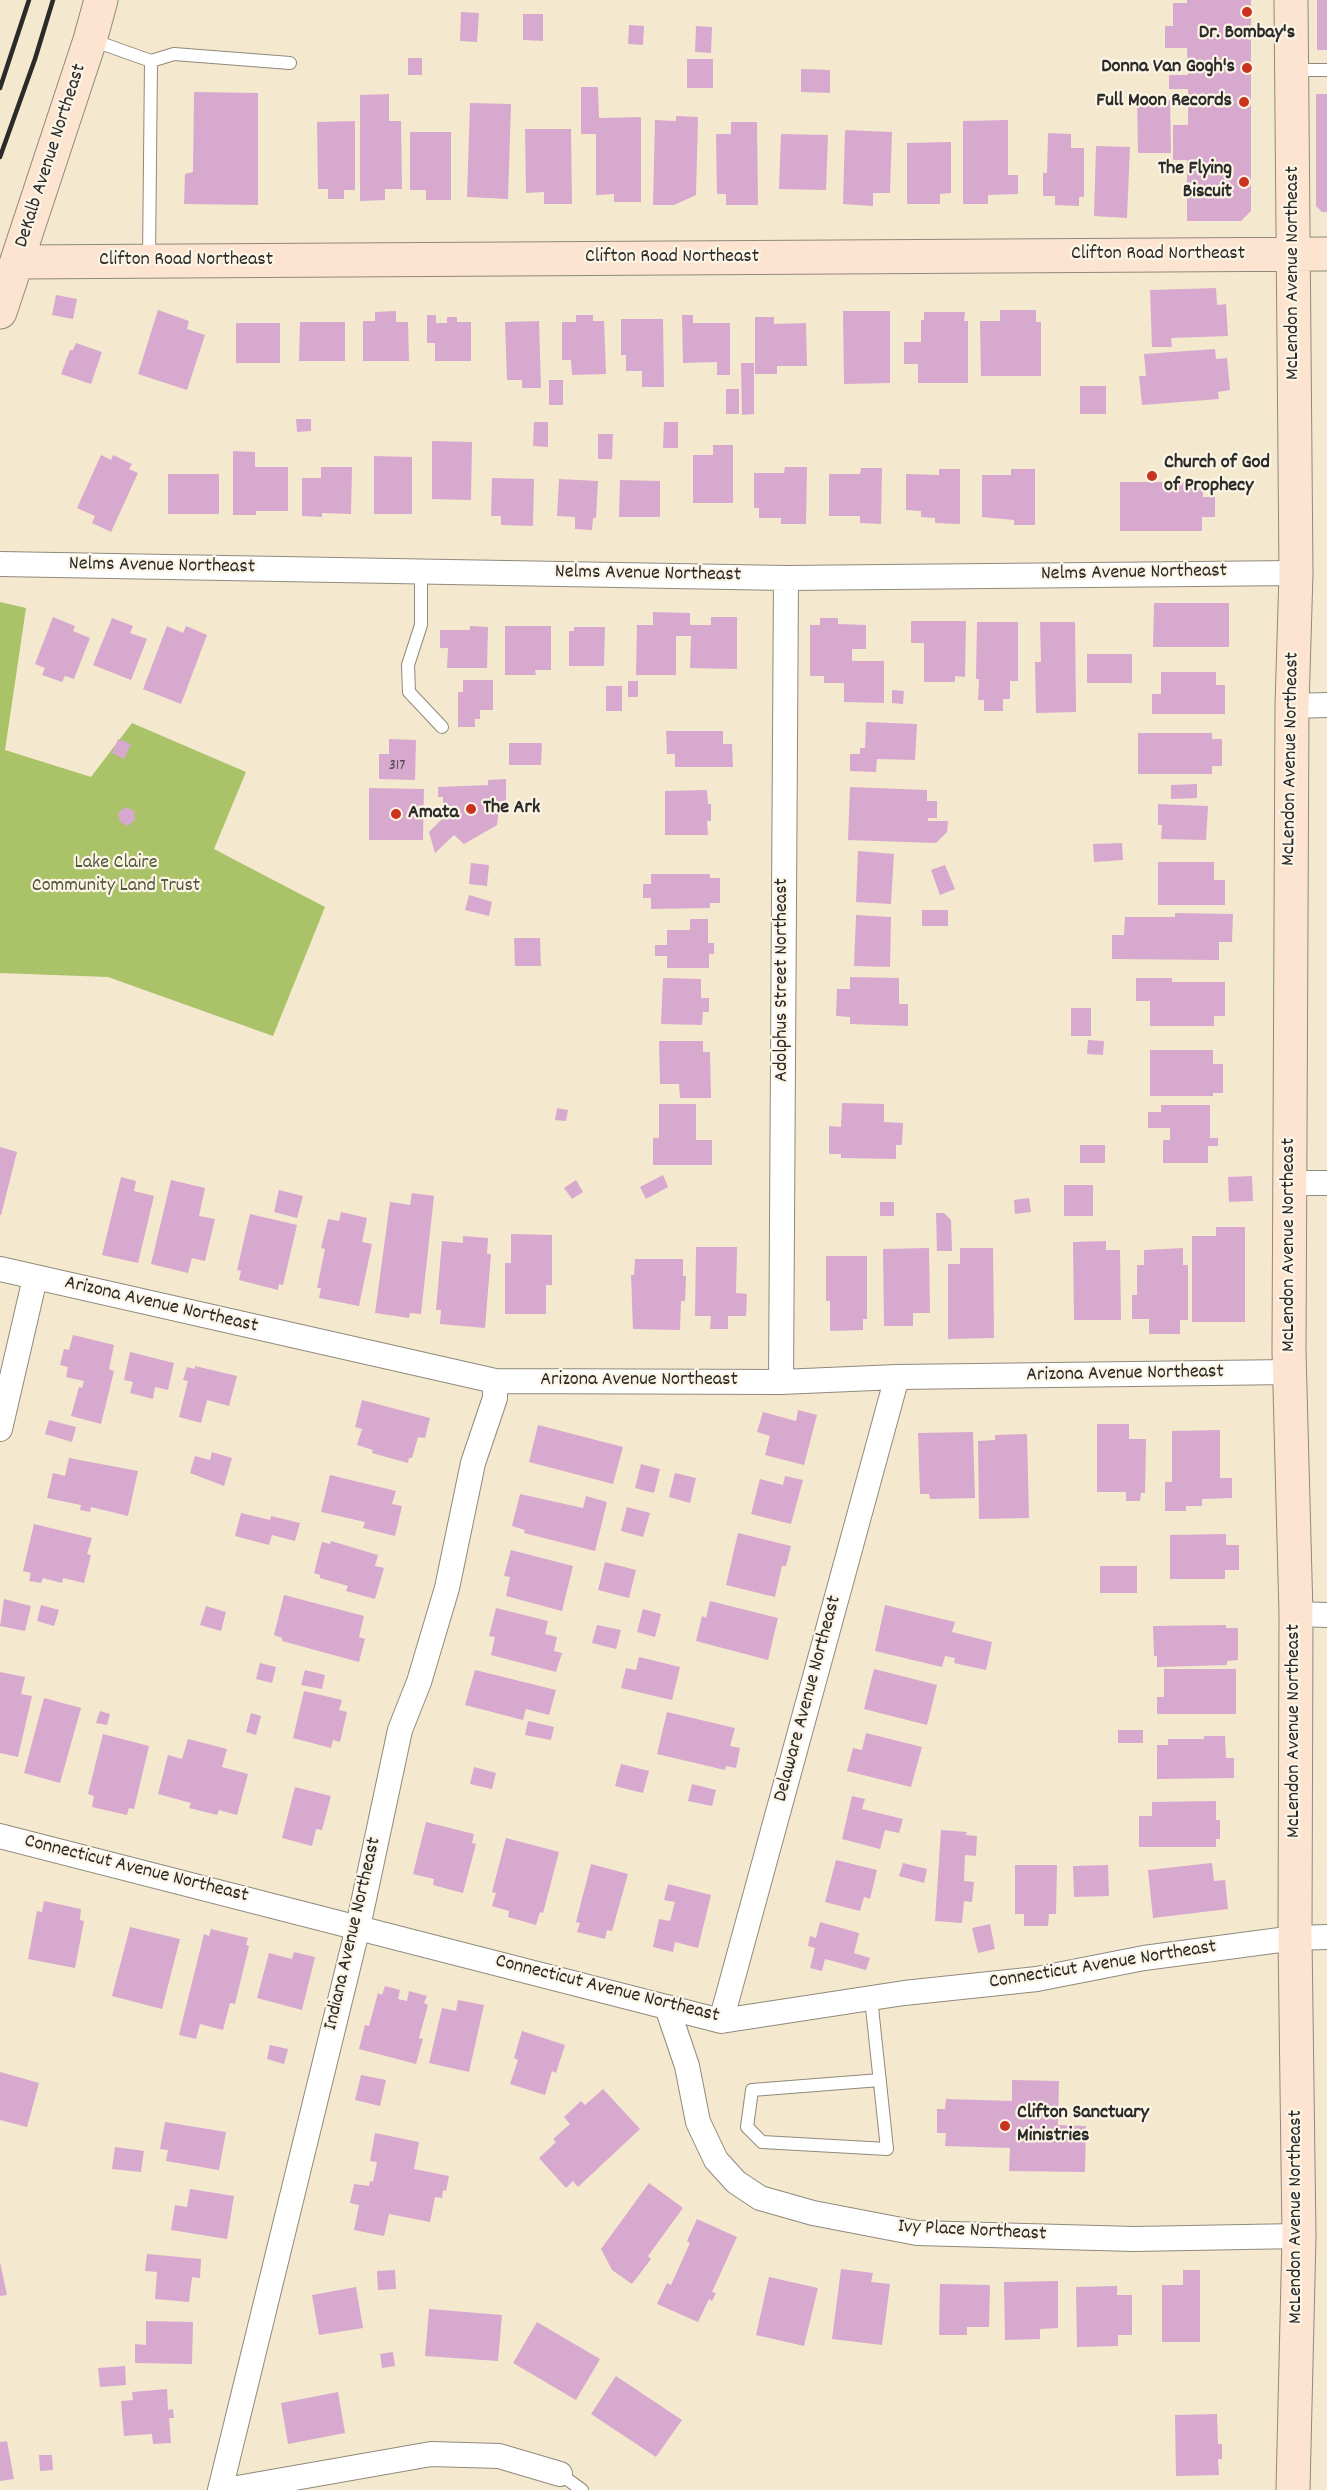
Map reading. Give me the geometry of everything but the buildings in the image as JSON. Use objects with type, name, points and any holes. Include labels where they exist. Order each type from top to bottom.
[{"type":"street","name":"DeKalb Avenue Northeast","points":[[0,312],[90,40],[101,0]]},
{"type":"street","name":"McLendon Avenue Northeast","points":[[1291,0],[1296,573],[1292,706],[1290,1372],[1311,1614],[1295,1938],[1299,2236],[1293,2490]]},
{"type":"street","name":"Clifton Road Northeast","points":[[17,262],[1327,254]]},
{"type":"street","name":"Nelms Avenue Northeast","points":[[0,564],[786,578],[1296,573]]},
{"type":"street","name":"Adolphus Street Northeast","points":[[781,1382],[786,578]]},
{"type":"street","points":[[1292,706],[1327,705]]},
{"type":"street","points":[[1289,1183],[1327,1183]]},
{"type":"street","name":"Arizona Avenue Northeast","points":[[0,1269],[495,1381],[781,1382],[897,1377],[1290,1372]]},
{"type":"street","points":[[0,1429],[35,1278]]},
{"type":"street","name":"Delaware Avenue Northeast","points":[[721,2021],[897,1377]]},
{"type":"street","name":"Indiana Avenue Northeast","points":[[220,2490],[358,1927],[400,1730],[419,1683],[447,1588],[473,1462],[495,1398],[495,1381]]},
{"type":"street","name":"Connecticut Avenue Northeast","points":[[0,1836],[721,2021],[872,1998],[1037,1979],[1144,1958],[1295,1938],[1327,1937]]},
{"type":"street","name":"Ivy Place Northeast","points":[[667,2007],[687,2066],[698,2122],[716,2160],[736,2182],[760,2198],[813,2213],[916,2233],[1134,2239],[1299,2236]]},
{"type":"street","points":[[226,2490],[431,2454],[499,2456],[560,2474]]},
{"type":"lane","points":[[90,40],[151,61],[174,54],[290,63]]},
{"type":"lane","points":[[149,261],[151,61]]},
{"type":"lane","points":[[1292,70],[1327,70]]},
{"type":"lane","points":[[421,571],[421,625],[408,665],[408,692],[442,727]]},
{"type":"lane","points":[[872,1998],[887,2149],[762,2142],[747,2127],[752,2090],[880,2080]]},
{"type":"lane","points":[[560,2474],[582,2490]]},
{"type":"green space","name":"Lake Claire Community Land Trust","points":[[0,602],[26,608],[5,750],[91,777],[132,723],[246,772],[214,849],[325,907],[273,1036],[108,977],[0,973]]},
{"type":"railway","points":[[0,88],[29,0]]},
{"type":"railway","points":[[0,157],[35,59],[53,0]]},
{"type":"place","name":"Dr. Bombay's","points":[[1247,12]]},
{"type":"place","name":"Donna Van Gogh's","points":[[1247,68]]},
{"type":"place","name":"Full Moon Records","points":[[1244,102]]},
{"type":"place","name":"The Flying Biscuit","points":[[1244,182]]},
{"type":"place","name":"Church of God of Prophecy","points":[[1152,476]]},
{"type":"place","name":"The Ark","points":[[471,809]]},
{"type":"place","name":"Amata","points":[[396,814]]},
{"type":"place","name":"Clifton Sanctuary Ministries","points":[[1005,2126]]}]
